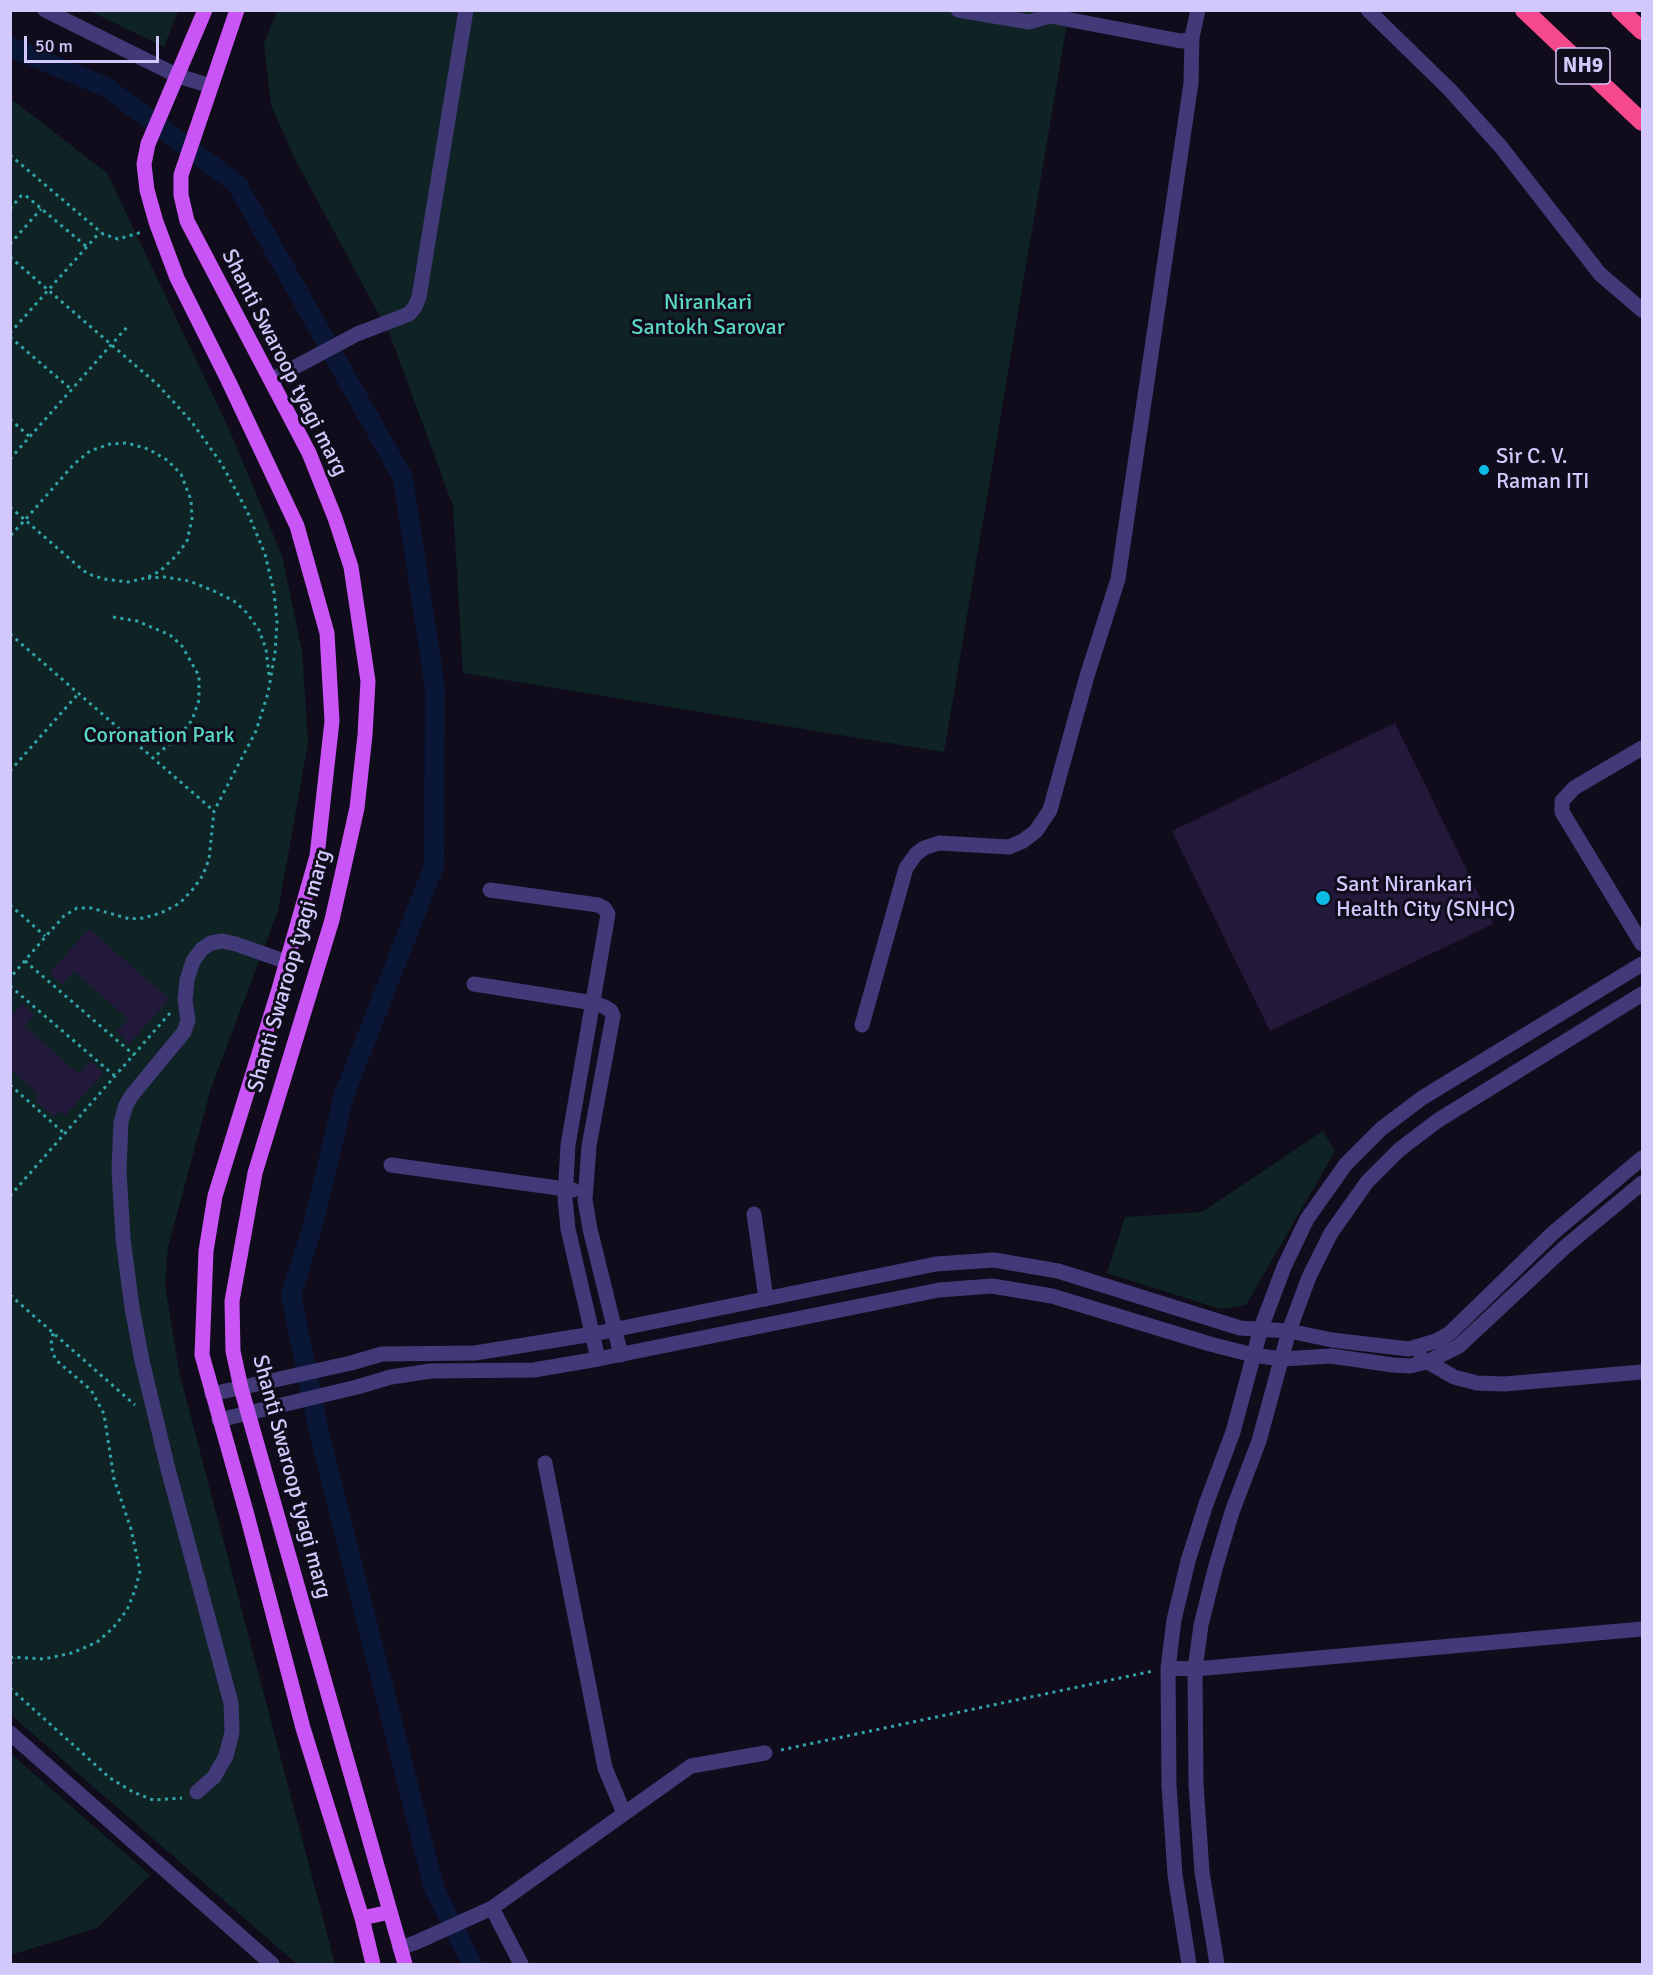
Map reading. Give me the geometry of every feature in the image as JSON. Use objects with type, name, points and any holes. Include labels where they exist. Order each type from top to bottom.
[{"type":"highway","name":"NH9","points":[[1524,10],[1642,122]]},
{"type":"highway","points":[[1620,10],[1642,31]]},
{"type":"main road","name":"Shanti Swaroop tyagi marg","points":[[205,10],[148,144],[144,164],[147,190],[177,278],[297,526],[327,633],[332,721],[317,856],[215,1196],[206,1251],[202,1355],[303,1728],[362,1918],[373,1965]]},
{"type":"main road","name":"Shanti Swaroop tyagi marg","points":[[237,10],[181,175],[181,195],[187,221],[309,453],[335,518],[351,567],[368,681],[357,808],[332,920],[255,1173],[232,1301],[233,1351],[241,1388],[405,1965]]},
{"type":"main road","points":[[362,1918],[390,1912]]},
{"type":"street","points":[[45,10],[175,82],[212,86]]},
{"type":"street","points":[[271,380],[357,334],[409,314],[419,297],[466,10]]},
{"type":"street","points":[[957,10],[1029,22],[1047,13],[1181,41],[1192,37]]},
{"type":"street","points":[[862,1025],[906,867],[916,854],[924,848],[939,843],[1009,847],[1023,841],[1036,831],[1050,810],[1087,676],[1118,579],[1191,84],[1192,37],[1198,10]]},
{"type":"street","points":[[1368,10],[1449,90],[1501,147],[1600,274],[1642,310]]},
{"type":"street","points":[[1642,748],[1574,788],[1562,801],[1562,812],[1642,944]]},
{"type":"street","points":[[490,890],[598,905],[608,914],[568,1145],[565,1190],[568,1229],[598,1359]]},
{"type":"street","points":[[197,1792],[214,1777],[226,1756],[232,1732],[231,1703],[157,1424],[132,1308],[123,1238],[118,1170],[121,1122],[132,1095],[184,1032],[188,1020],[185,996],[187,980],[193,961],[202,950],[211,943],[222,941],[287,962]]},
{"type":"street","points":[[1190,1965],[1175,1875],[1169,1785],[1167,1668],[1174,1620],[1188,1562],[1206,1504],[1233,1432],[1261,1328],[1284,1267],[1307,1219],[1346,1164],[1381,1129],[1422,1098],[1642,964]]},
{"type":"street","points":[[474,984],[594,1003],[611,1011],[613,1024],[589,1146],[585,1190],[590,1229],[621,1355]]},
{"type":"street","points":[[1217,1965],[1202,1872],[1196,1784],[1195,1669],[1201,1625],[1215,1569],[1232,1512],[1258,1441],[1289,1331],[1310,1277],[1331,1233],[1367,1182],[1399,1150],[1437,1121],[1642,994]]},
{"type":"street","points":[[1549,1021],[1562,1043]]},
{"type":"street","points":[[212,1394],[382,1354],[475,1353],[615,1330],[936,1264],[994,1260],[1068,1274],[1240,1328],[1289,1331],[1332,1340],[1409,1349],[1436,1341],[1450,1333],[1553,1233],[1642,1158]]},
{"type":"street","points":[[390,1165],[565,1190],[585,1190]]},
{"type":"street","points":[[219,1420],[391,1377],[435,1371],[534,1370],[621,1355],[939,1290],[993,1286],[1052,1296],[1253,1355],[1282,1359],[1331,1356],[1410,1366],[1427,1362],[1459,1346],[1565,1247],[1642,1183]]},
{"type":"street","points":[[754,1214],[759,1300],[758,1327]]},
{"type":"street","points":[[1034,1293],[1039,1268]]},
{"type":"street","points":[[1409,1349],[1454,1377],[1477,1383],[1504,1384],[1642,1372]]},
{"type":"street","points":[[434,1354],[435,1371]]},
{"type":"street","points":[[545,1463],[605,1768],[624,1814]]},
{"type":"street","points":[[1167,1668],[1195,1669],[1642,1629]]},
{"type":"street","points":[[10,1733],[272,1965]]},
{"type":"street","points":[[400,1948],[490,1909],[691,1766],[765,1753]]},
{"type":"street","points":[[490,1909],[520,1965]]},
{"type":"street","points":[[1185,1935],[1212,1932]]},
{"type":"path","points":[[10,155],[100,232],[117,239],[158,226]]},
{"type":"path","points":[[10,209],[23,195],[87,247]]},
{"type":"path","points":[[10,244],[41,208]]},
{"type":"path","points":[[72,390],[10,335],[100,232]]},
{"type":"path","points":[[10,257],[112,344],[158,386],[191,421],[221,463],[247,511],[265,554],[274,592],[277,622],[270,680],[255,731],[214,811],[209,859],[194,890],[180,903],[162,913],[143,918],[130,919],[91,908],[77,908],[64,916],[10,978]]},
{"type":"path","points":[[10,459],[127,327]]},
{"type":"path","points":[[10,419],[30,437]]},
{"type":"path","points":[[10,536],[74,464],[90,451],[110,444],[127,443],[148,449],[167,460],[181,474],[192,500],[192,519],[187,541],[177,555],[160,571],[146,578]]},
{"type":"path","points":[[10,507],[88,574],[128,582],[146,578],[189,581],[234,601],[259,630],[267,649],[270,680]]},
{"type":"path","points":[[113,617],[137,621],[170,635],[187,652],[199,675],[199,699],[192,720],[180,735],[153,758]]},
{"type":"path","points":[[10,634],[214,811]]},
{"type":"path","points":[[10,771],[78,694]]},
{"type":"path","points":[[10,905],[46,936]]},
{"type":"path","points":[[25,961],[134,1055]]},
{"type":"path","points":[[10,986],[116,1077]]},
{"type":"path","points":[[10,1196],[185,996]]},
{"type":"path","points":[[10,1085],[66,1134]]},
{"type":"path","points":[[10,1295],[157,1424]]},
{"type":"path","points":[[10,1664],[13,1658],[44,1659],[72,1653],[97,1642],[113,1628],[127,1610],[140,1571],[131,1528],[114,1479],[104,1414],[91,1390],[57,1361],[51,1344],[53,1333]]},
{"type":"path","points":[[765,1753],[1167,1668]]},
{"type":"path","points":[[10,1688],[110,1778],[133,1792],[153,1800],[186,1797],[197,1792]]},
{"type":"green space","points":[[178,10],[164,47],[90,11]]},
{"type":"green space","name":"Nirankari Santokh Sarovar","points":[[277,10],[1069,11],[944,752],[463,673],[453,506],[390,335],[295,159],[271,105],[264,44]]},
{"type":"green space","name":"Coronation Park","points":[[11,99],[107,173],[229,429],[282,556],[302,651],[308,743],[278,911],[211,1088],[168,1247],[165,1285],[179,1372],[335,1964],[297,1964],[11,1715]]},
{"type":"green space","points":[[1323,1131],[1335,1151],[1246,1305],[1220,1309],[1107,1273],[1125,1217],[1202,1212]]},
{"type":"green space","points":[[10,1753],[150,1875],[97,1928],[11,1955]]},
{"type":"building","points":[[1395,723],[1493,924],[1270,1031],[1172,831]]},
{"type":"building","points":[[89,929],[169,999],[130,1043],[117,1031],[128,1019],[74,971],[62,985],[49,973]]},
{"type":"building","points":[[22,1004],[34,1015],[24,1026],[79,1074],[90,1061],[103,1073],[65,1116],[59,1110],[54,1117],[35,1100],[39,1095],[10,1069],[10,1017]]},
{"type":"waterway","points":[[10,47],[106,87],[237,184],[403,478],[435,688],[434,866],[344,1095],[313,1225],[291,1295],[319,1432],[434,1888],[472,1964]]},
{"type":"place","name":"Sir C. V. Raman ITI","points":[[1484,470]]},
{"type":"place","name":"Sant Nirankari Health City (SNHC)","points":[[1323,898]]}]
